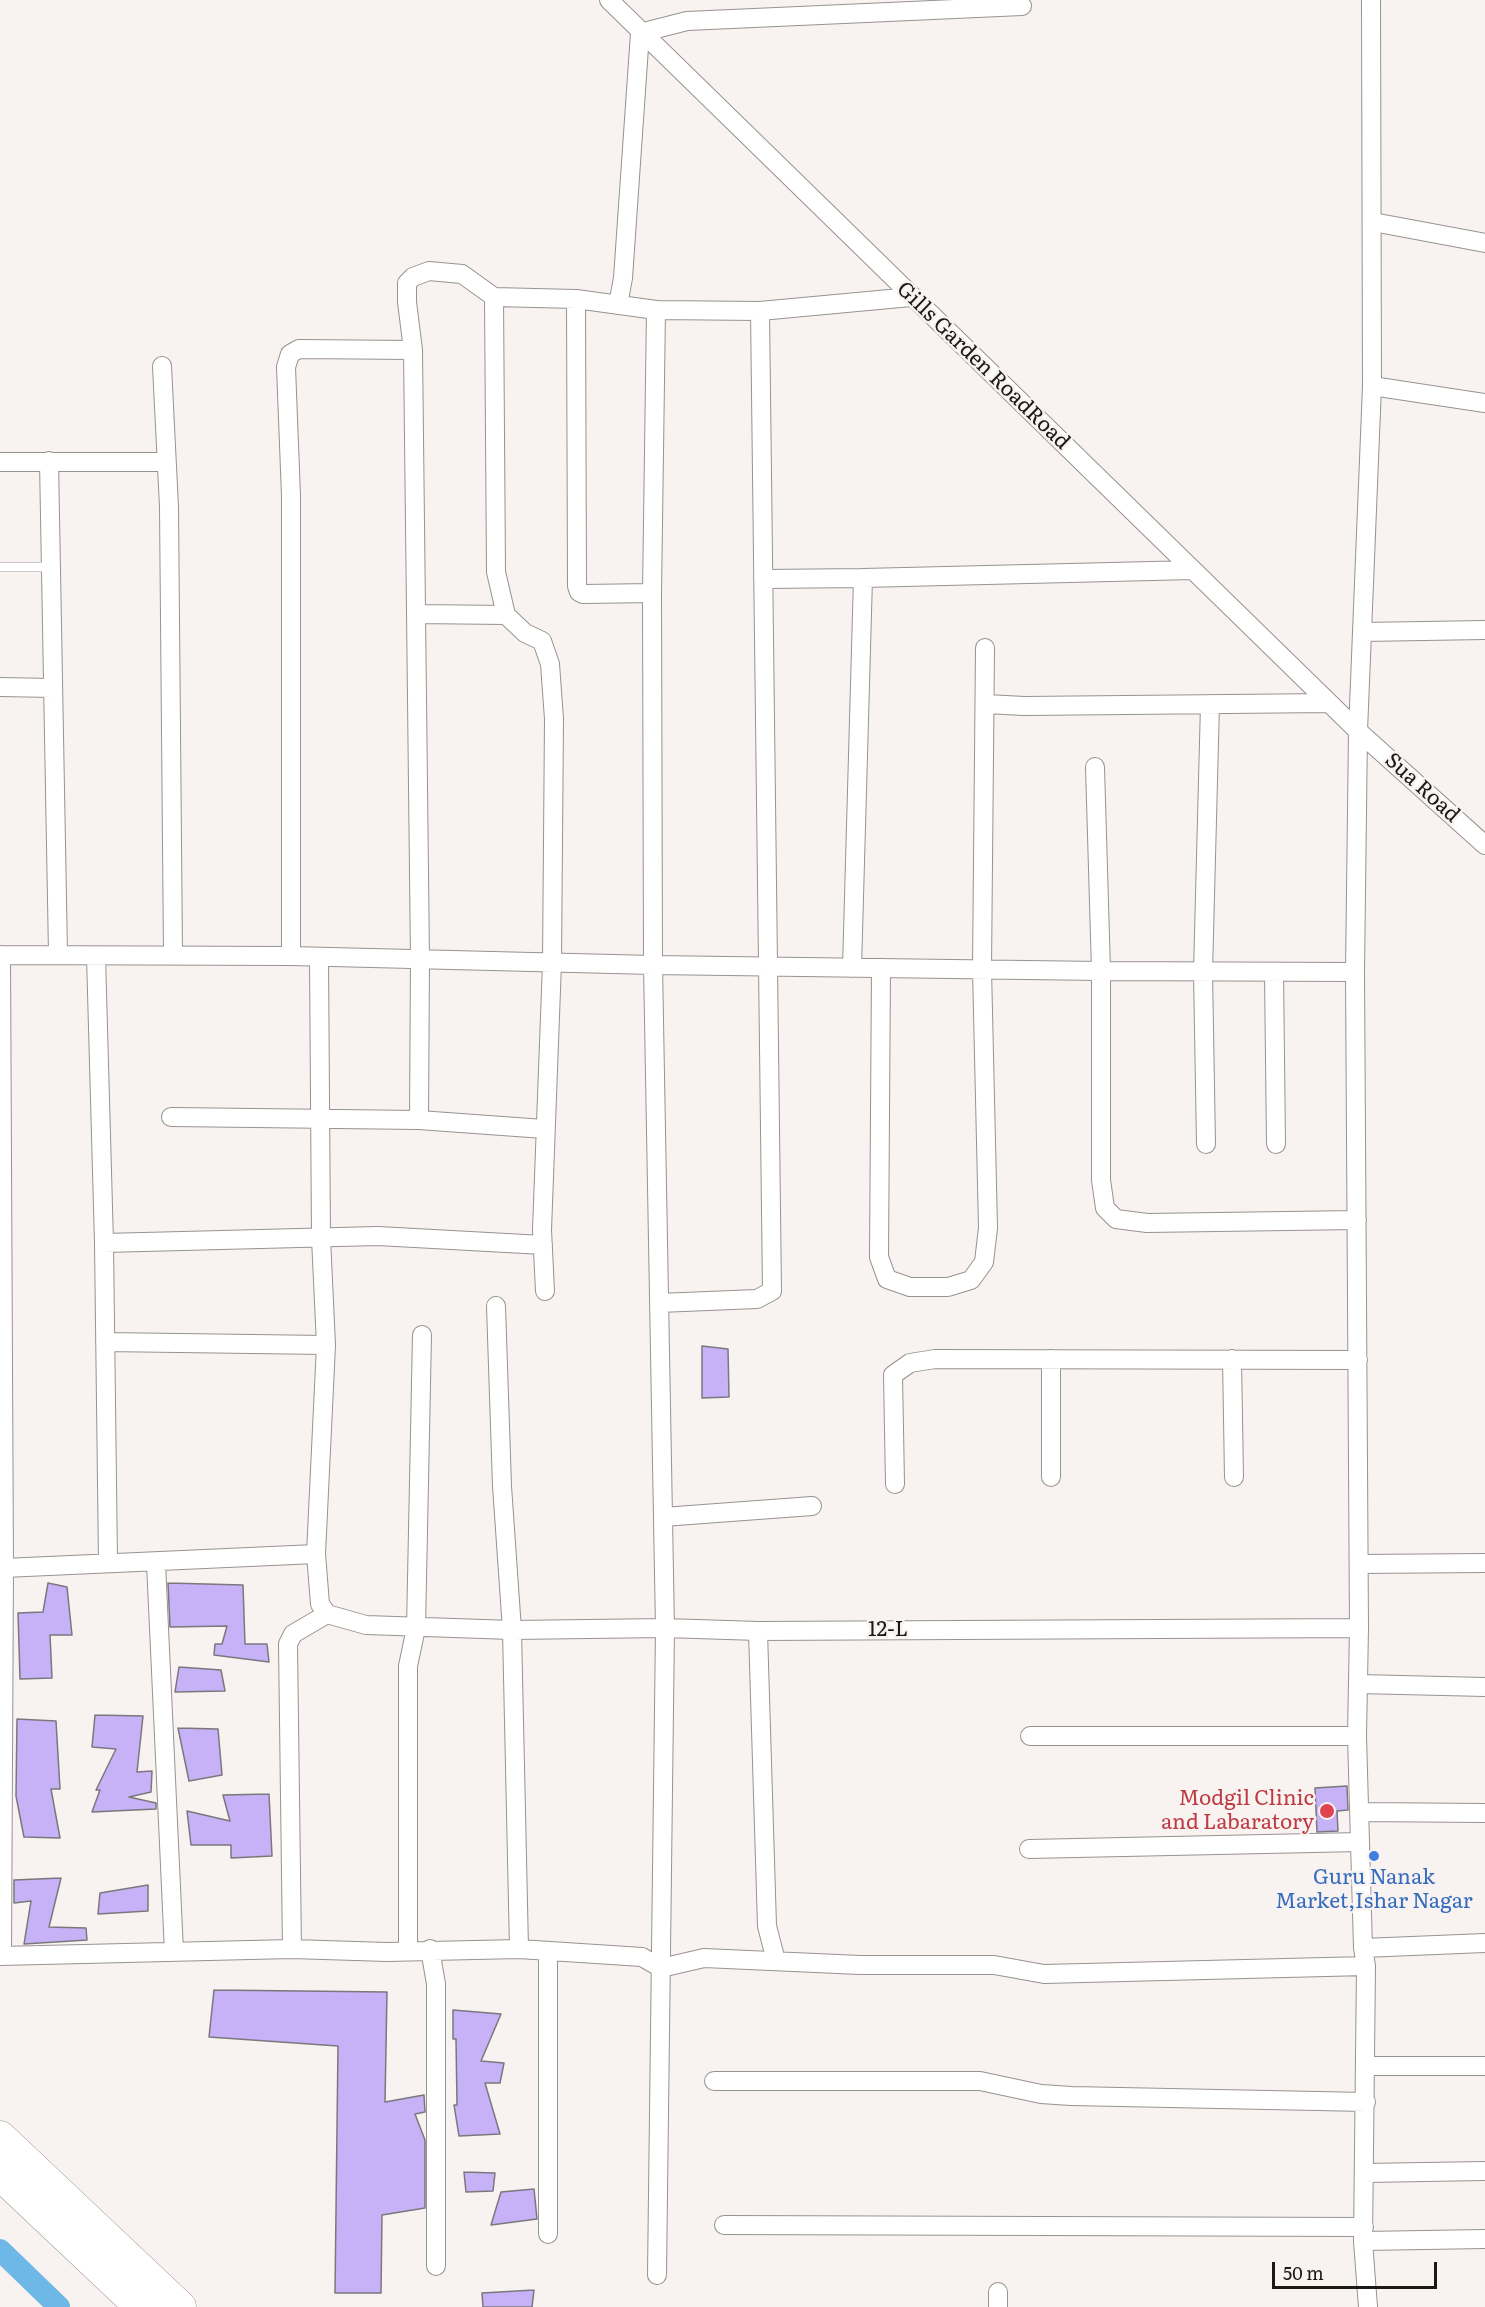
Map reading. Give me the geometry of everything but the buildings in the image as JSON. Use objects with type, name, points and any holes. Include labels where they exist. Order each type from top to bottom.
[{"type":"highway","points":[[0,2136],[180,2307]]},
{"type":"highway","points":[[0,2174],[141,2307]]},
{"type":"street","name":"Gills Garden RoadRoad","points":[[609,0],[640,33],[1358,731]]},
{"type":"street","points":[[1368,2307],[1363,2234],[1366,1966],[1363,1948],[1358,1736],[1355,972],[1358,731],[1372,386],[1371,0]]},
{"type":"street","points":[[618,305],[623,278],[640,33],[687,21],[1022,6]]},
{"type":"street","points":[[1373,222],[1485,243]]},
{"type":"street","points":[[419,1120],[417,614],[413,350],[406,302],[407,283],[413,277],[429,271],[462,274],[494,297],[576,298],[656,310],[760,311],[911,297]]},
{"type":"street","points":[[494,297],[496,572],[506,615],[525,633],[542,641],[550,664],[554,719],[552,963],[544,1129],[545,1291]]},
{"type":"street","points":[[576,298],[577,586],[579,592],[583,594],[652,593]]},
{"type":"street","points":[[656,310],[652,593],[653,965],[665,1628],[657,2275]]},
{"type":"street","points":[[659,1303],[757,1299],[772,1291],[760,311]]},
{"type":"street","points":[[291,956],[291,477],[286,367],[290,354],[299,349],[413,350]]},
{"type":"street","points":[[162,366],[166,462],[173,955]]},
{"type":"street","points":[[1372,386],[1485,404]]},
{"type":"street","points":[[49,461],[58,954]]},
{"type":"street","points":[[0,462],[166,462]]},
{"type":"street","points":[[764,579],[1193,570]]},
{"type":"street","points":[[852,968],[863,578]]},
{"type":"street","points":[[417,614],[506,615]]},
{"type":"street","points":[[1362,632],[1485,630]]},
{"type":"street","points":[[880,968],[879,1257],[887,1279],[920,1287],[948,1287],[971,1280],[984,1263],[988,1228],[982,969],[986,648]]},
{"type":"street","points":[[0,687],[53,688]]},
{"type":"street","points":[[986,704],[1329,703]]},
{"type":"street","points":[[1206,1144],[1203,972],[1210,704]]},
{"type":"street","name":"Sua Road","points":[[1358,731],[1485,845]]},
{"type":"street","points":[[1095,767],[1101,971],[1101,1180],[1105,1208],[1116,1218],[1147,1222],[1357,1220]]},
{"type":"street","points":[[1355,972],[852,968],[291,956],[0,955],[4,1568],[1,1956],[292,1949],[408,1951],[519,1949],[642,1957],[661,1968],[704,1958],[994,1965],[1053,1974],[1366,1966]]},
{"type":"street","points":[[96,956],[104,1243],[108,1562]]},
{"type":"street","points":[[292,1949],[288,1644],[293,1634],[327,1614],[320,1604],[316,1554],[326,1345],[321,1238],[322,1120],[319,957]]},
{"type":"street","points":[[1274,972],[1275,1144]]},
{"type":"street","points":[[171,1117],[419,1120],[544,1129]]},
{"type":"street","points":[[104,1243],[378,1236],[543,1245]]},
{"type":"street","points":[[496,1306],[502,1486],[512,1630],[519,1949]]},
{"type":"street","points":[[408,1951],[408,1666],[416,1628],[422,1335]]},
{"type":"street","points":[[105,1342],[326,1345]]},
{"type":"street","points":[[895,1484],[893,1375],[910,1363],[935,1359],[1358,1360]]},
{"type":"street","points":[[1051,1359],[1051,1477]]},
{"type":"street","points":[[1232,1359],[1234,1477]]},
{"type":"street","points":[[663,1517],[812,1506]]},
{"type":"street","points":[[4,1568],[108,1562],[156,1563],[316,1554]]},
{"type":"street","points":[[156,1563],[174,1952]]},
{"type":"street","points":[[1359,1564],[1485,1563]]},
{"type":"street","name":"12-L","points":[[327,1614],[366,1625],[512,1630],[1359,1628]]},
{"type":"street","points":[[758,1631],[767,1926],[776,1961]]},
{"type":"street","points":[[1359,1684],[1485,1687]]},
{"type":"street","points":[[1030,1736],[1358,1736]]},
{"type":"street","points":[[1359,1812],[1485,1812]]},
{"type":"street","points":[[1029,1849],[1360,1842]]},
{"type":"street","points":[[1363,1948],[1485,1943]]},
{"type":"street","points":[[430,1949],[436,1984],[436,2266]]},
{"type":"street","points":[[548,1951],[548,2234]]},
{"type":"street","points":[[1366,2066],[1485,2066]]},
{"type":"street","points":[[714,2081],[980,2081],[1041,2094],[1071,2096],[1366,2102]]},
{"type":"street","points":[[1365,2173],[1485,2171]]},
{"type":"street","points":[[724,2225],[1363,2234],[1485,2239]]},
{"type":"lane","points":[[0,567],[51,567]]},
{"type":"waterway","points":[[0,2250],[59,2307]]},
{"type":"place","name":"Modgil Clinic and Labaratory","points":[[1327,1811]]},
{"type":"place","name":"Guru Nanak Market,Ishar Nagar","points":[[1374,1856]]}]
